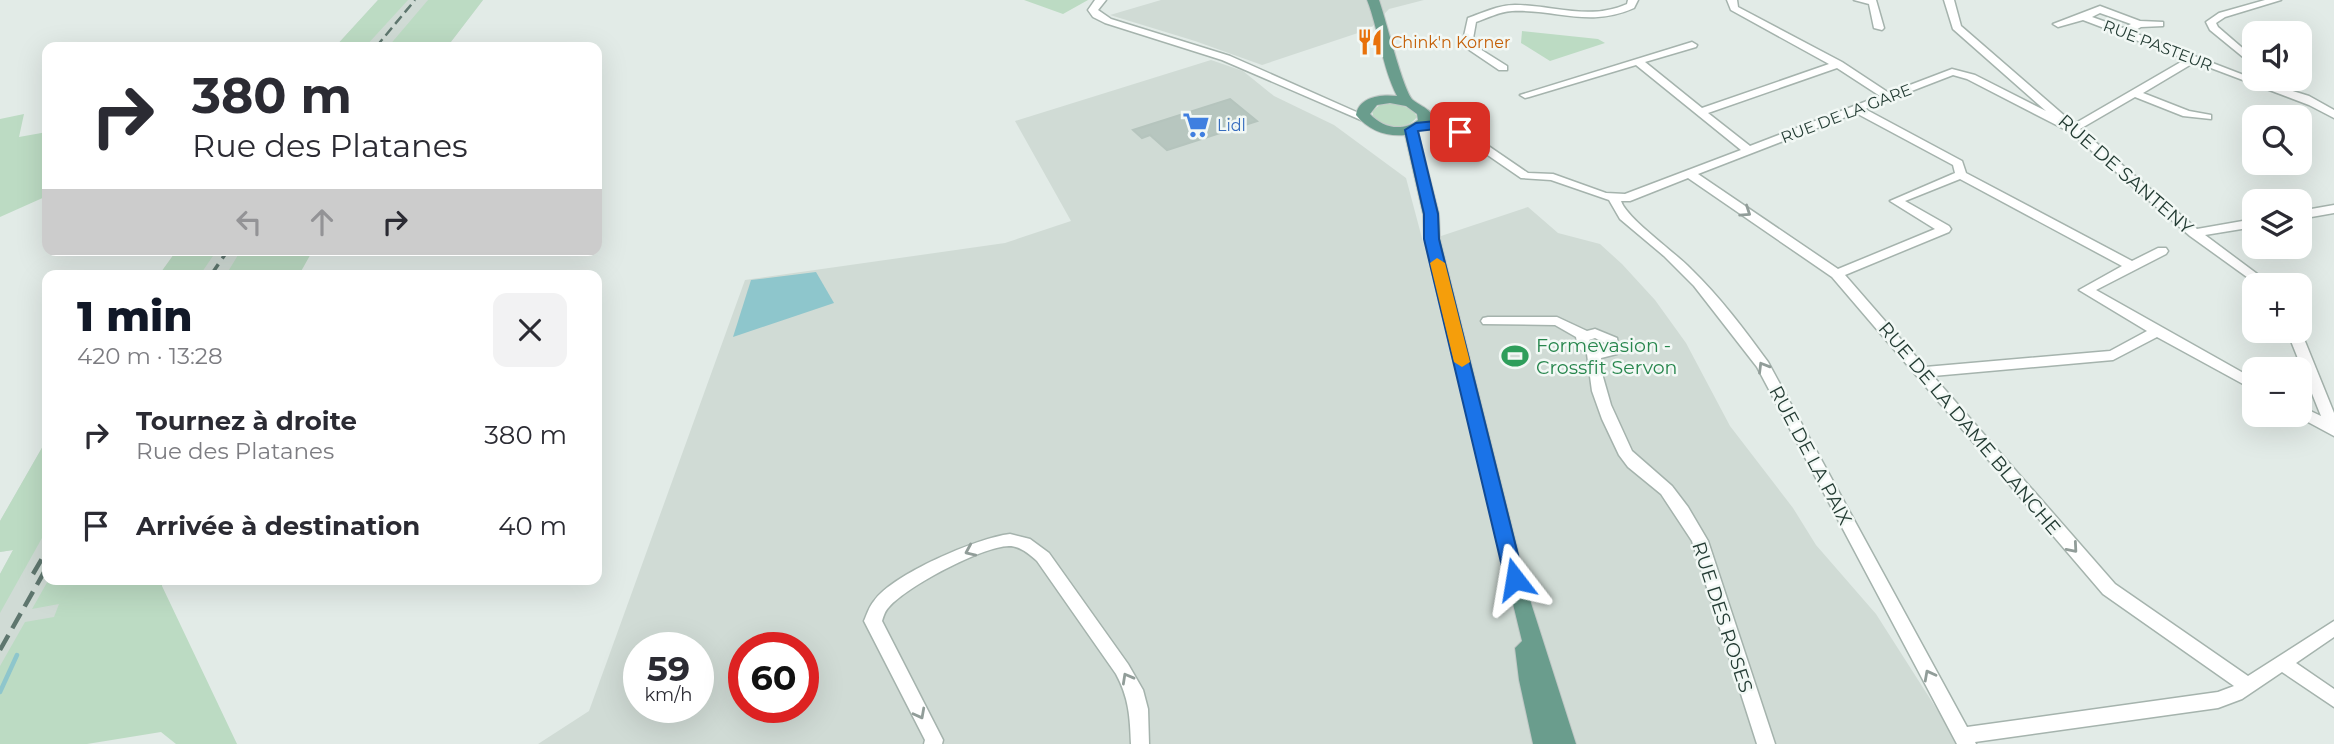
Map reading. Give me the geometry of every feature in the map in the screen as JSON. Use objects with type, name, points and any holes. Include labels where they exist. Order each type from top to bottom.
[{"type":"main road","points":[[1375,5],[1376,22],[1391,83],[1390,92],[1384,99],[1366,112],[1372,125],[1391,131],[1406,149],[1418,203],[1432,239],[1521,603],[1564,744]]},
{"type":"main road","points":[[1375,5],[1384,29],[1397,83],[1418,123],[1432,239]]},
{"type":"main road","points":[[1384,99],[1407,101]]},
{"type":"main road","points":[[1391,131],[1418,123]]},
{"type":"main road","points":[[1521,603],[1530,680],[1545,744]]},
{"type":"street","points":[[1101,0],[1095,4],[1093,10],[1096,15],[1108,21],[1226,58],[1335,107],[1366,112]]},
{"type":"street","points":[[1503,68],[1467,45],[1471,20],[1511,8],[1604,16],[1625,10],[1631,6],[1633,0]]},
{"type":"street","points":[[1732,0],[1734,8],[1838,64],[1888,97]]},
{"type":"street","points":[[1860,0],[1873,2],[1879,28]]},
{"type":"street","name":"RUE DE SANTENY","points":[[1948,0],[1956,27],[2194,233],[2249,273]]},
{"type":"street","points":[[2242,53],[2213,28],[2211,22],[2222,15],[2276,0]]},
{"type":"street","points":[[2058,24],[2084,17],[2100,9],[2139,24],[2160,24]]},
{"type":"street","name":"RUE PASTEUR","points":[[2084,17],[2311,102]]},
{"type":"street","points":[[2123,32],[2139,24]]},
{"type":"street","points":[[1525,95],[1692,45]]},
{"type":"street","points":[[2073,129],[2194,58]]},
{"type":"street","points":[[1637,61],[1749,151]]},
{"type":"street","points":[[1700,112],[1838,64]]},
{"type":"street","name":"RUE DE LA GARE","points":[[1614,198],[1626,198],[1952,72],[1958,72],[2073,129]]},
{"type":"street","points":[[2294,91],[2334,116]]},
{"type":"street","points":[[2134,93],[2187,114],[2207,117]]},
{"type":"street","points":[[1856,109],[1958,163],[1961,175],[2131,267]]},
{"type":"street","points":[[1418,123],[1451,127],[1525,176],[1553,177],[1614,198]]},
{"type":"street","name":"RUE DE LA DAME BLANCHE","points":[[1689,173],[1837,274],[2109,589],[2248,686]]},
{"type":"street","points":[[1837,274],[1945,229],[1896,201],[1961,175]]},
{"type":"street","name":"RUE DE LA PAIX","points":[[1614,198],[1618,211],[1680,262],[1724,313],[1763,365],[1964,740]]},
{"type":"street","points":[[2312,213],[2334,209]]},
{"type":"street","points":[[2194,233],[2242,225]]},
{"type":"street","points":[[2162,251],[2087,290],[2242,378]]},
{"type":"street","points":[[1488,321],[1557,321],[1584,335],[1600,334],[1612,341],[1614,348],[1609,353],[1594,353],[1582,345],[1584,335]]},
{"type":"street","points":[[1922,372],[2113,355],[2157,331]]},
{"type":"street","points":[[2299,343],[2334,430]]},
{"type":"street","name":"RUE DES ROSES","points":[[1594,353],[1592,363],[1607,412],[1629,457],[1661,484],[1685,513],[1700,541],[1766,744]]},
{"type":"street","points":[[2312,418],[2334,430]]},
{"type":"street","points":[[933,744],[934,740],[873,621],[880,604],[898,590],[965,553],[989,543],[1009,540],[1029,544],[1043,557],[1122,668],[1134,691],[1139,709],[1140,744]]},
{"type":"street","points":[[1964,740],[2218,700],[2236,694],[2334,628]]},
{"type":"street","points":[[2282,663],[2334,699]]},
{"type":"shaded area","points":[[378,0],[483,0],[451,42],[340,42]]},
{"type":"shaded area","points":[[1161,0],[1424,0],[1389,9],[1370,29],[1262,65],[1110,15]]},
{"type":"shaded area","points":[[1211,60],[1243,71],[1274,96],[1334,125],[1406,178],[1423,242],[1528,207],[1558,233],[1600,244],[1655,300],[1686,343],[1730,426],[1793,508],[1816,545],[1876,614],[1959,744],[538,744],[589,711],[745,280],[1005,243],[1071,221],[1015,121]]},
{"type":"shaded area","points":[[173,256],[285,256],[277,270],[163,270]]},
{"type":"shaded area","points":[[42,448],[42,585],[95,585],[81,623],[25,744],[0,744],[0,574],[13,550],[0,552],[0,521]]},
{"type":"green space","points":[[378,0],[408,0],[370,42],[340,42]]},
{"type":"green space","points":[[428,0],[483,0],[451,42],[392,42]]},
{"type":"green space","points":[[1024,0],[1088,0],[1063,14]]},
{"type":"green space","points":[[1522,31],[1598,39],[1605,43],[1550,61],[1521,43]]},
{"type":"green space","points":[[1395,103],[1413,110],[1417,117],[1413,122],[1402,126],[1385,124],[1374,119],[1372,111],[1380,105]]},
{"type":"green space","points":[[24,114],[19,137],[42,133],[42,198],[0,217],[0,119]]},
{"type":"green space","points":[[173,256],[213,256],[203,270],[163,270]]},
{"type":"green space","points":[[237,256],[310,256],[302,270],[229,270]]},
{"type":"green space","points":[[42,448],[42,538],[0,613],[0,574],[13,550],[0,552],[0,521]]},
{"type":"green space","points":[[46,585],[162,585],[237,744],[176,744],[161,732],[87,744],[0,744],[0,666],[25,622],[54,617],[59,604],[32,609]]},
{"type":"water","points":[[816,272],[834,303],[733,337],[751,280]]},
{"type":"building","name":"Lidl","points":[[1230,99],[1257,121],[1167,150],[1150,135],[1142,138],[1133,130]]},
{"type":"waterway","points":[[0,692],[17,655]]},
{"type":"railway","points":[[380,42],[415,0]]},
{"type":"railway","points":[[214,270],[224,256]]},
{"type":"railway","points":[[33,574],[42,559]]},
{"type":"railway","points":[[0,650],[42,576]]},
{"type":"slow traffic","points":[[1437,263],[1462,362]]},
{"type":"place","name":"Chink'n Korner","points":[[1370,42]]},
{"type":"place","name":"Lidl","points":[[1196,125]]},
{"type":"place","name":"Formevasion - Crossfit Servon","points":[[1515,356]]},
{"type":"route","points":[[1460,132],[1451,127],[1436,125],[1420,125],[1411,130],[1431,214],[1432,239],[1515,579]]}]
